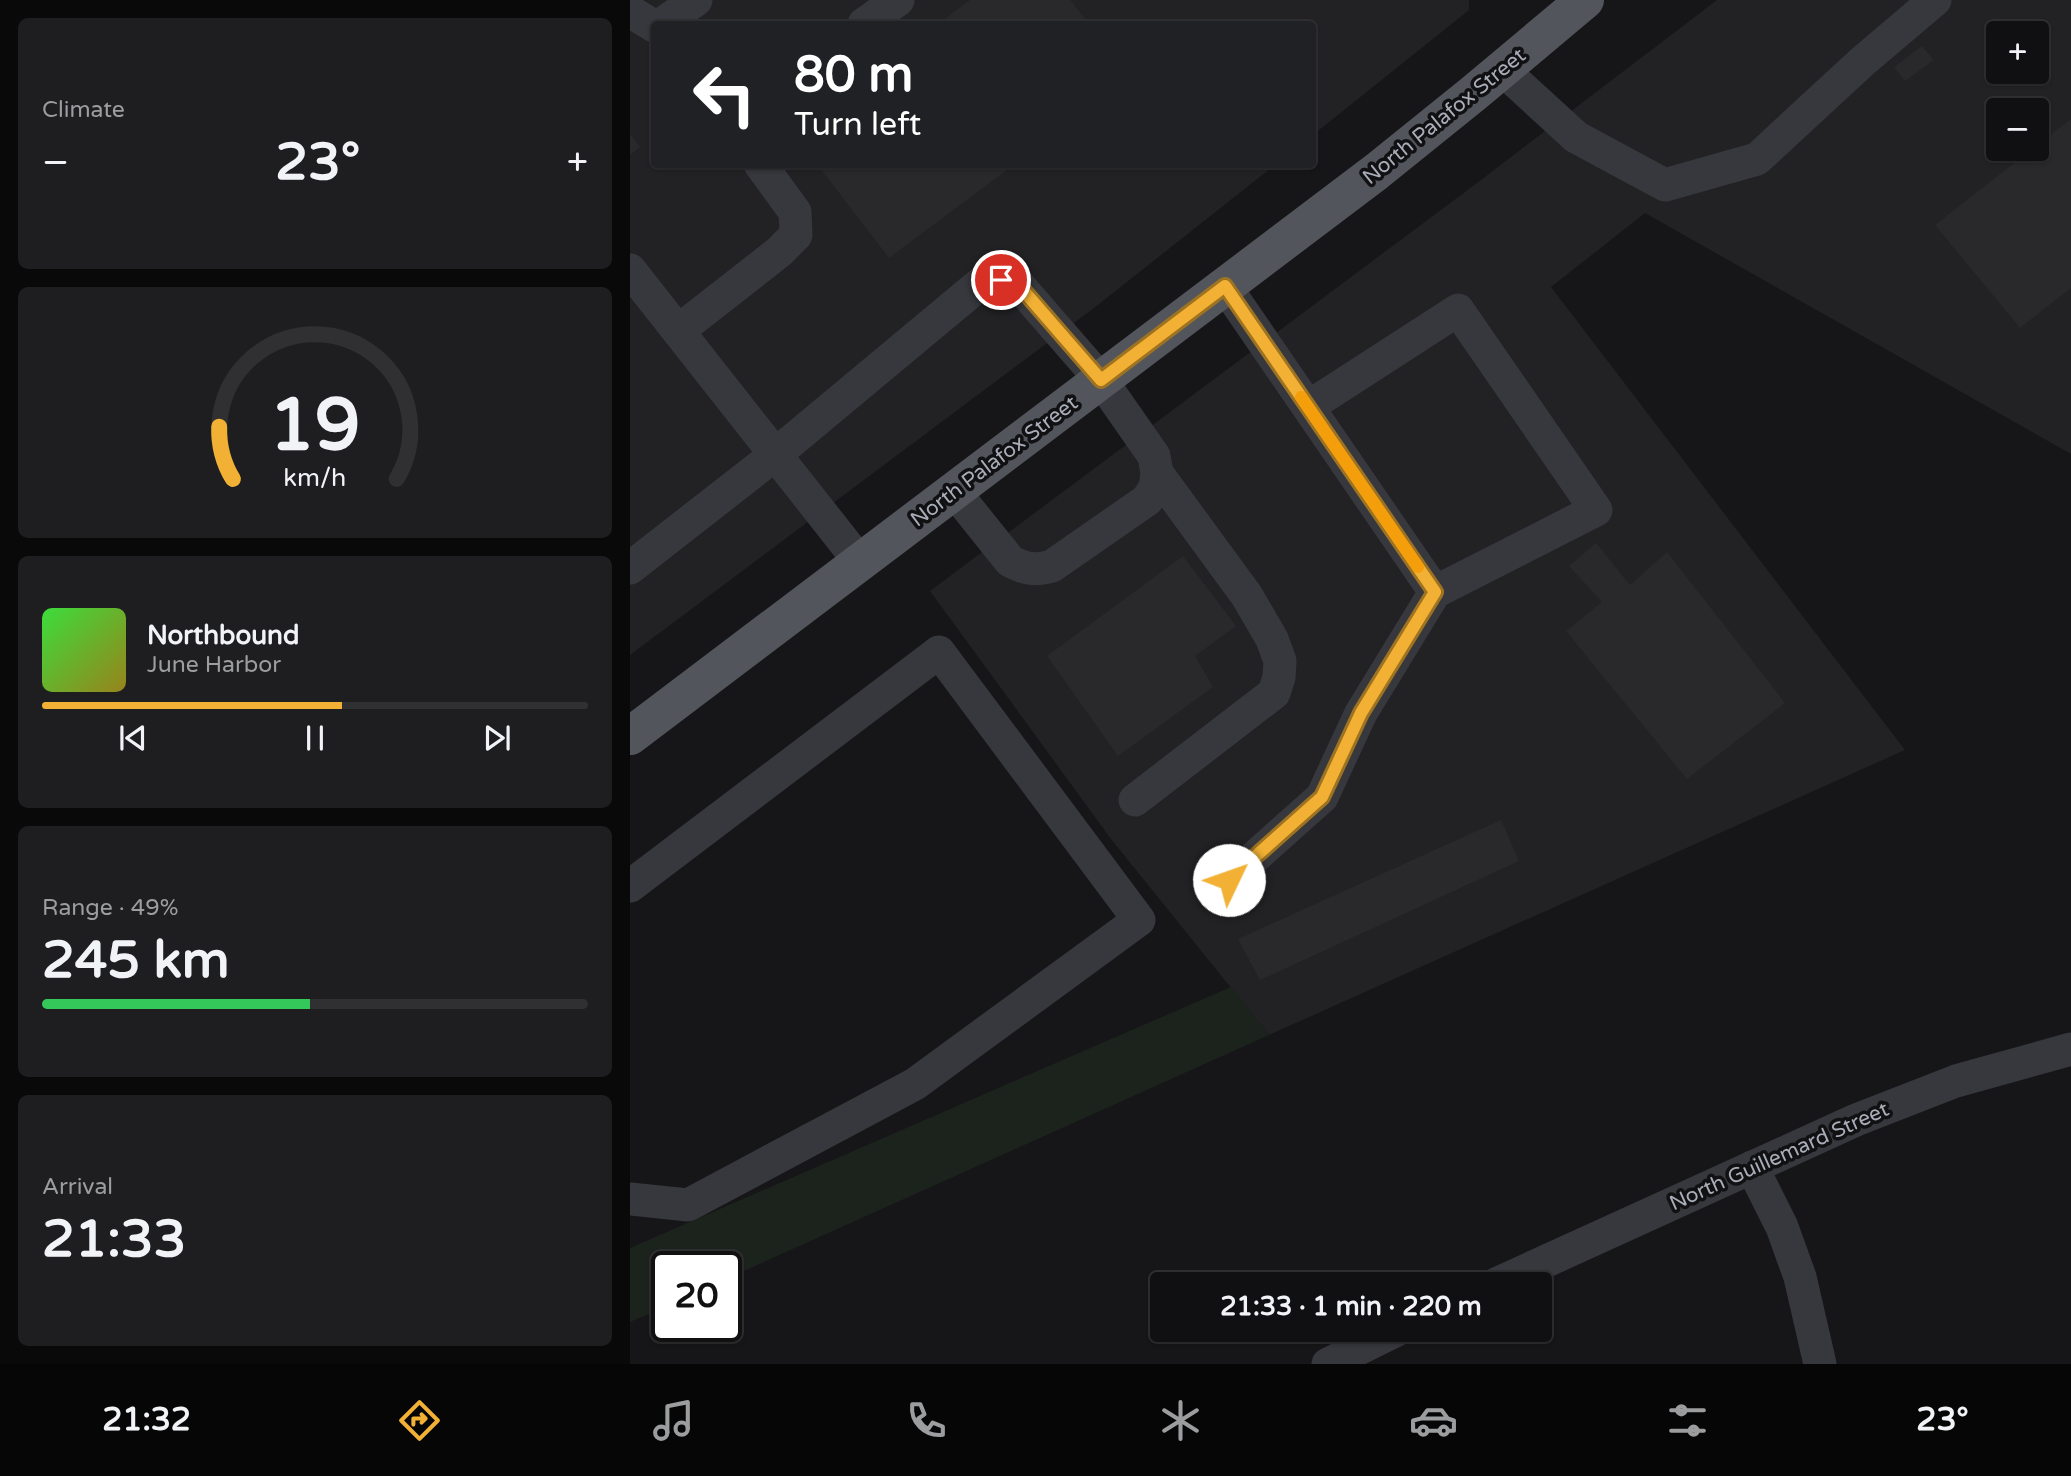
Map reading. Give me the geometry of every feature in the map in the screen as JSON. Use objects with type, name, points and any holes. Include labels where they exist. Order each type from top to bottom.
[{"type":"main road","name":"North Palafox Street","points":[[630,736],[1376,172],[1585,0]]},
{"type":"street","points":[[666,21],[696,0]]},
{"type":"street","points":[[868,21],[898,0]]},
{"type":"street","points":[[1503,69],[1576,137],[1665,185],[1757,159],[1863,61],[1935,0]]},
{"type":"street","points":[[630,14],[651,24]]},
{"type":"street","points":[[678,331],[779,252],[796,234],[795,212],[763,168]]},
{"type":"street","points":[[630,270],[860,562]]},
{"type":"street","points":[[630,568],[776,454],[986,279],[1016,282],[1101,380],[1154,456],[1157,473],[1155,488],[1147,500],[1052,566],[1037,570],[1010,561],[954,491]]},
{"type":"street","points":[[1225,286],[1435,592]]},
{"type":"street","points":[[1229,880],[1322,797],[1361,713],[1435,592],[1597,510],[1458,310],[1308,407]]},
{"type":"street","points":[[1135,800],[1274,693],[1279,677],[1280,661],[1272,639],[1247,596],[1157,473]]},
{"type":"street","points":[[630,886],[939,652],[1139,920],[915,1084],[688,1205],[630,1199]]},
{"type":"street","name":"North Guillemard Street","points":[[1522,1272],[1856,1120],[1956,1082],[2071,1049]]},
{"type":"street","points":[[1752,1167],[1782,1227],[1800,1277],[1820,1364]]},
{"type":"street","points":[[1328,1364],[1373,1342]]},
{"type":"shaded area","points":[[630,0],[1469,0],[1469,10],[1316,133],[1316,21],[651,21],[651,168],[1271,168],[1094,308],[630,655]]},
{"type":"shaded area","points":[[1717,0],[2071,0],[2071,454],[1645,213],[1551,287],[1905,750],[1269,1035],[1111,839],[930,591],[1473,186]]},
{"type":"shaded area","points":[[1231,987],[1269,1035],[742,1272],[742,1251],[651,1251],[651,1313],[630,1322],[630,1248]]},
{"type":"building","points":[[970,0],[1070,0],[1087,21],[942,21]]},
{"type":"building","points":[[1922,46],[1934,60],[1905,81],[1894,67]]},
{"type":"building","points":[[2071,119],[2071,288],[2020,328],[1935,225],[2017,161],[2049,161],[2049,136]]},
{"type":"building","points":[[630,134],[640,147],[630,155]]},
{"type":"building","points":[[820,168],[1010,168],[889,258]]},
{"type":"building","points":[[1596,543],[1630,585],[1667,552],[1785,703],[1687,779],[1566,631],[1602,602],[1569,566]]},
{"type":"building","points":[[1183,556],[1236,626],[1195,656],[1213,687],[1118,756],[1047,656]]},
{"type":"building","points":[[1501,820],[1519,861],[1260,980],[1238,939]]},
{"type":"slow traffic","points":[[1301,397],[1418,567]]},
{"type":"route","points":[[1001,280],[1016,282],[1101,380],[1225,286],[1435,592],[1361,713],[1322,797],[1229,880]]}]
